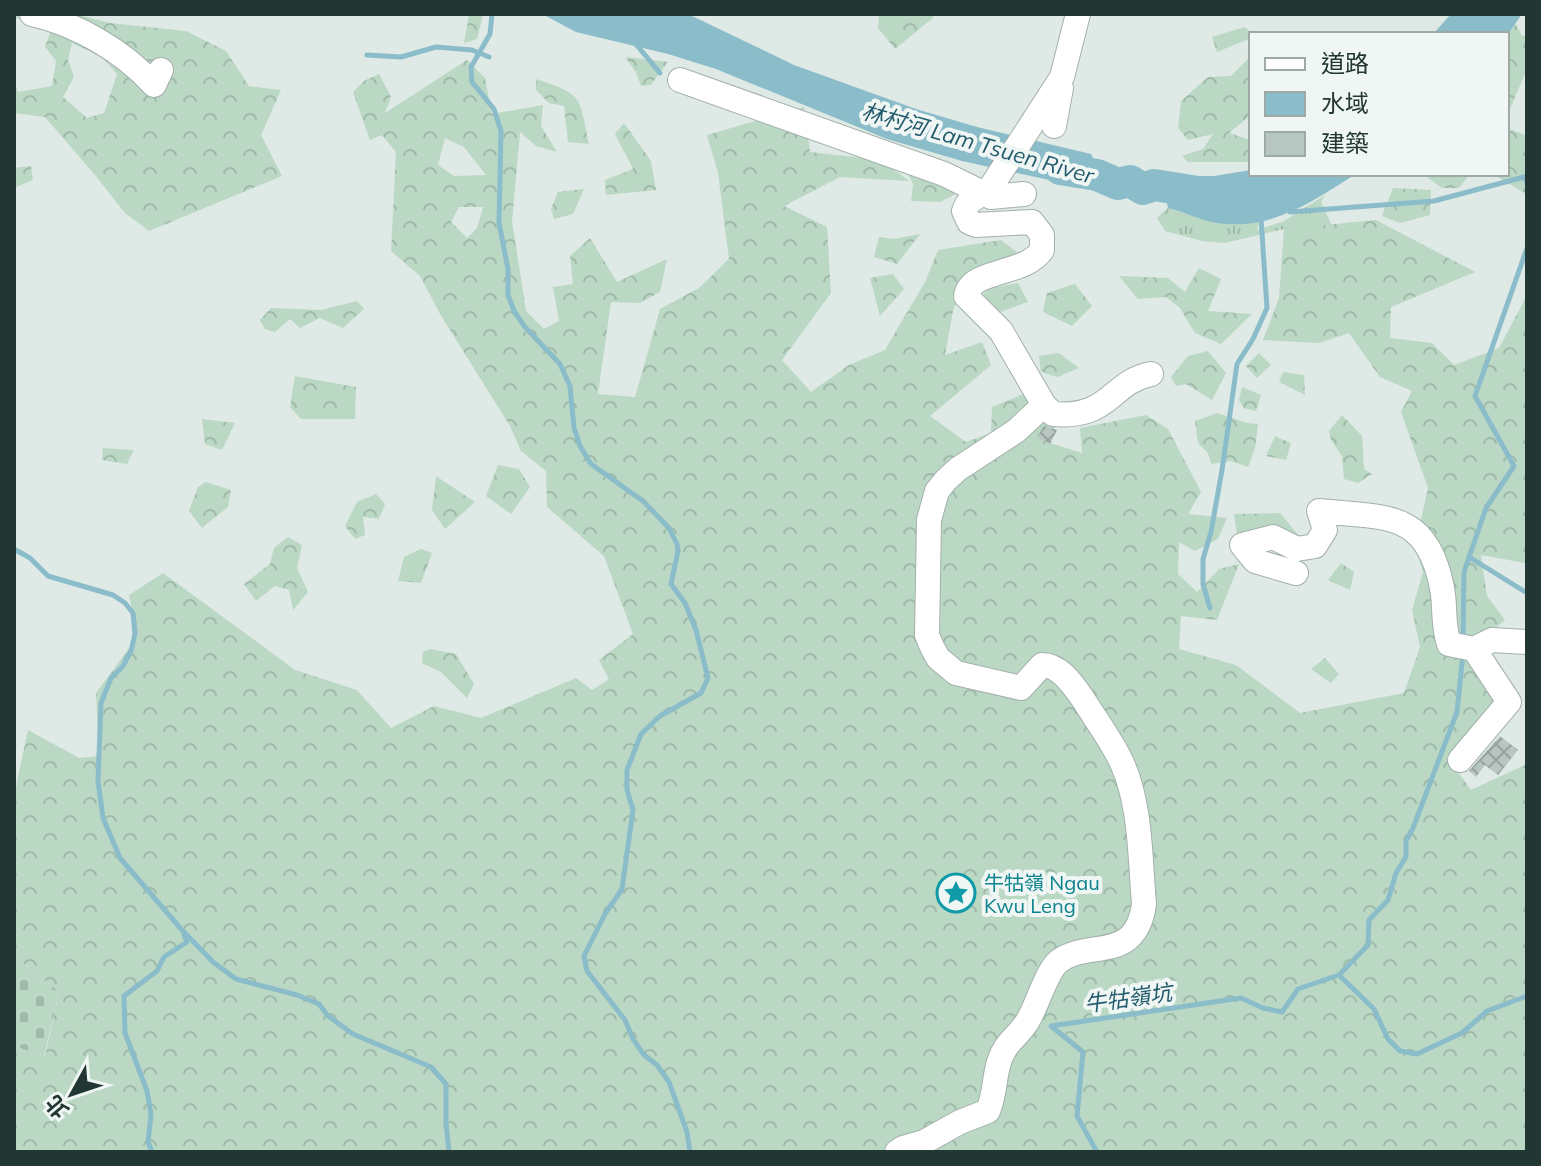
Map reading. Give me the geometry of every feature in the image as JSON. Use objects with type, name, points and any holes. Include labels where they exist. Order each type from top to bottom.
[{"type":"street","points":[[32,14],[55,19],[104,45],[134,63],[154,85],[161,70]]},
{"type":"street","points":[[1054,126],[1057,85],[1078,14]]},
{"type":"street","points":[[680,80],[944,174],[989,186]]},
{"type":"street","points":[[1057,85],[989,186],[967,204],[964,211],[969,222],[976,225],[1032,222],[1042,235],[1042,250],[1029,264],[981,279],[969,286],[966,292],[969,300],[1001,331],[1044,405],[1053,414],[1085,413],[1107,402],[1138,376],[1151,374]]},
{"type":"street","points":[[989,186],[991,197],[1024,194]]},
{"type":"street","points":[[897,1152],[988,1111],[1006,1045],[1026,1024],[1054,966],[1069,956],[1110,947],[1124,940],[1135,930],[1142,916],[1144,904],[1135,813],[1124,769],[1078,693],[1058,669],[1049,665],[1042,665],[1021,688],[956,673],[938,658],[927,635],[929,520],[937,491],[958,469],[1016,431],[1044,405]]},
{"type":"street","points":[[1296,573],[1255,561],[1242,545],[1273,537],[1297,549],[1315,546],[1325,530],[1319,511],[1395,519],[1416,531],[1434,560],[1443,591],[1442,624],[1449,644],[1466,648],[1492,640],[1527,642]]},
{"type":"street","points":[[1460,760],[1509,702],[1466,648]]},
{"type":"green space","points":[[14,14],[75,14],[110,23],[186,31],[226,51],[249,86],[281,90],[261,135],[282,176],[149,231],[125,213],[45,117],[14,113],[14,83],[18,92],[52,86],[56,61],[45,47],[50,33],[27,19],[14,18]],"holes":[[[72,43],[103,58],[117,74],[104,113],[87,118],[63,97],[74,77],[68,60]]]},
{"type":"green space","points":[[469,14],[483,14],[477,39],[464,43]]},
{"type":"green space","points":[[879,14],[930,14],[934,17],[895,49],[878,28]]},
{"type":"green space","points":[[1516,24],[1522,36],[1527,35],[1527,69],[1509,111],[1509,33]]},
{"type":"green space","points":[[1245,27],[1250,32],[1249,39],[1217,52],[1212,37]]},
{"type":"green space","points":[[625,57],[668,62],[651,85],[641,86]]},
{"type":"green space","points":[[1249,58],[1249,117],[1229,133],[1249,139],[1249,162],[1188,162],[1182,156],[1203,149],[1213,134],[1188,140],[1178,128],[1181,101],[1208,77],[1231,76]]},
{"type":"green space","points":[[467,60],[485,78],[492,114],[543,105],[541,126],[557,152],[536,146],[520,132],[512,221],[526,311],[544,329],[559,321],[553,287],[573,284],[570,256],[590,238],[617,282],[667,259],[660,292],[640,303],[611,302],[598,394],[635,397],[660,309],[699,288],[729,259],[718,173],[707,135],[804,107],[810,152],[881,160],[909,181],[840,177],[784,206],[827,227],[831,293],[782,360],[811,392],[849,365],[885,350],[925,282],[938,250],[1001,240],[1022,256],[968,276],[953,311],[945,355],[982,342],[991,365],[930,416],[966,442],[991,433],[992,407],[1028,392],[1055,425],[1050,443],[1082,453],[1080,428],[1146,415],[1168,429],[1201,492],[1188,514],[1227,518],[1218,539],[1195,551],[1179,542],[1178,574],[1197,592],[1219,569],[1239,564],[1217,620],[1181,616],[1179,649],[1236,665],[1300,713],[1404,693],[1420,647],[1412,610],[1423,572],[1415,547],[1428,488],[1401,412],[1412,391],[1380,377],[1349,333],[1319,343],[1263,340],[1279,298],[1284,229],[1376,220],[1475,272],[1391,307],[1390,338],[1432,343],[1454,365],[1499,348],[1527,295],[1527,567],[1525,563],[1481,555],[1487,596],[1505,620],[1484,637],[1496,699],[1461,747],[1458,772],[1471,790],[1527,764],[1527,1152],[14,1152],[14,1046],[45,1056],[59,992],[14,956],[14,796],[28,730],[79,758],[99,756],[96,693],[138,636],[129,595],[163,573],[295,670],[357,690],[391,728],[434,706],[481,718],[576,678],[592,690],[609,679],[599,660],[633,634],[604,556],[547,507],[546,471],[521,451],[510,426],[440,314],[420,276],[391,251],[396,152],[382,135],[370,140],[353,92],[364,81],[379,74],[391,97],[385,113]],"holes":[[[445,138],[464,147],[486,175],[454,176],[438,165]],[[459,207],[483,207],[477,228],[467,238],[451,222]]]},
{"type":"green space","points":[[536,79],[563,89],[577,100],[589,144],[568,142],[564,106],[549,103],[536,90]]},
{"type":"green space","points":[[624,123],[651,161],[656,190],[606,195],[605,180],[633,169],[615,134]]},
{"type":"green space","points":[[1509,129],[1527,136],[1526,194],[1496,176],[1509,176]]},
{"type":"green space","points":[[31,166],[33,180],[14,188],[14,168]]},
{"type":"green space","points":[[906,170],[980,182],[940,202],[911,201],[913,184]]},
{"type":"green space","points":[[1426,176],[1468,176],[1459,188],[1442,188]]},
{"type":"green space","points":[[1393,188],[1431,190],[1430,215],[1400,223],[1382,216]]},
{"type":"green space","points":[[584,189],[573,214],[554,219],[551,209],[558,192]]},
{"type":"green space","points":[[1325,195],[1321,202],[1332,226],[1284,229],[1225,243],[1202,241],[1165,231],[1157,218],[1168,208],[1214,223],[1259,222],[1257,230],[1284,221]]},
{"type":"green space","points":[[920,234],[897,264],[874,257],[879,237],[894,239]]},
{"type":"green space","points":[[1199,268],[1221,279],[1208,311],[1252,314],[1221,344],[1195,333],[1180,308],[1166,297],[1138,299],[1119,276],[1168,278],[1185,292]]},
{"type":"green space","points":[[893,274],[904,289],[880,316],[870,278]]},
{"type":"green space","points":[[1018,283],[1028,302],[992,315],[967,309],[990,288]]},
{"type":"green space","points":[[1075,284],[1092,306],[1072,326],[1043,312],[1047,293]]},
{"type":"green space","points":[[357,301],[364,309],[343,328],[320,318],[300,328],[290,319],[275,332],[265,329],[260,320],[271,308],[321,310]]},
{"type":"green space","points":[[1208,351],[1226,373],[1212,400],[1186,384],[1176,386],[1171,377],[1188,356]]},
{"type":"green space","points":[[1059,353],[1079,368],[1057,377],[1041,372],[1039,356]]},
{"type":"green space","points":[[1259,353],[1271,365],[1257,378],[1246,366]]},
{"type":"green space","points":[[1283,372],[1304,375],[1305,395],[1279,382]]},
{"type":"green space","points":[[295,376],[356,387],[355,419],[301,419],[290,407]]},
{"type":"green space","points":[[1242,387],[1261,395],[1256,411],[1244,408],[1239,400]]},
{"type":"green space","points":[[1217,413],[1258,424],[1255,448],[1248,467],[1231,461],[1211,464],[1208,453],[1198,443],[1195,421]]},
{"type":"green space","points":[[1342,415],[1362,436],[1364,469],[1372,474],[1358,483],[1344,479],[1342,456],[1331,440],[1329,431]]},
{"type":"green space","points":[[202,419],[235,423],[222,450],[205,444]]},
{"type":"green space","points":[[1275,436],[1291,443],[1286,460],[1266,456]]},
{"type":"green space","points":[[103,448],[134,450],[127,464],[102,460]]},
{"type":"green space","points":[[498,465],[519,469],[530,487],[511,514],[486,496]]},
{"type":"green space","points":[[436,476],[475,502],[445,529],[432,510]]},
{"type":"green space","points":[[206,482],[231,490],[228,507],[202,528],[189,511],[198,487]]},
{"type":"green space","points":[[376,494],[385,504],[379,519],[363,517],[365,535],[355,539],[345,526],[357,502]]},
{"type":"green space","points":[[1280,513],[1299,536],[1268,550],[1237,534],[1234,514]]},
{"type":"green space","points":[[288,537],[302,545],[297,568],[308,592],[293,610],[289,590],[275,586],[256,601],[244,584],[270,564],[274,548]]},
{"type":"green space","points":[[421,549],[432,553],[421,583],[398,581],[404,557]]},
{"type":"green space","points":[[1341,563],[1354,572],[1350,590],[1328,580]]},
{"type":"green space","points":[[430,649],[456,654],[474,684],[467,698],[441,672],[422,663],[423,652]]},
{"type":"green space","points":[[1325,658],[1339,674],[1331,683],[1311,669]]},
{"type":"green space","points":[[14,956],[59,992],[44,1056],[14,1046]]},
{"type":"water","points":[[542,14],[688,14],[794,65],[916,109],[1091,154],[1101,176],[1091,189],[962,161],[887,139],[716,69],[576,32]]},
{"type":"water","points":[[1451,14],[1522,14],[1509,33],[1435,32]]},
{"type":"water","points":[[1249,170],[1249,176],[1353,176],[1307,204],[1255,223],[1216,223],[1168,208],[1163,186],[1180,176],[1214,176]]},
{"type":"building","points":[[1044,426],[1057,430],[1050,444],[1037,437]]},
{"type":"building","points":[[1500,736],[1518,750],[1498,775],[1485,765],[1476,777],[1469,771]]},
{"type":"waterway","points":[[492,14],[490,34],[471,67],[472,82],[494,109],[501,131],[499,223],[508,269],[508,295],[525,327],[560,364],[570,386],[574,428],[591,464],[643,501],[669,528],[678,551],[671,584],[685,603],[696,630],[708,678],[701,693],[660,716],[641,734],[627,770],[627,790],[633,810],[622,889],[605,914],[584,956],[587,971],[625,1020],[644,1055],[657,1065],[669,1082],[687,1132],[690,1152]]},
{"type":"waterway","points":[[635,43],[660,73]]},
{"type":"waterway","points":[[367,55],[401,57],[436,47],[472,50],[489,57]]},
{"type":"waterway","name":"林村河 Lam Tsuen River","points":[[1060,169],[1097,175],[1118,184],[1130,181],[1143,189],[1154,185],[1204,193]]},
{"type":"waterway","points":[[1290,212],[1434,201],[1524,177],[1527,182]]},
{"type":"waterway","points":[[1210,608],[1203,584],[1203,559],[1222,470],[1237,364],[1267,308],[1261,218]]},
{"type":"waterway","points":[[1463,639],[1464,572],[1486,508],[1514,466],[1475,396],[1527,248]]},
{"type":"waterway","points":[[14,549],[30,558],[48,576],[113,595],[133,613],[135,634],[131,651],[123,666],[111,678],[101,703],[98,781],[103,818],[120,858],[182,930],[213,962],[236,979],[319,1004],[328,1016],[353,1034],[431,1067],[446,1084],[449,1152]]},
{"type":"waterway","points":[[1469,557],[1527,593]]},
{"type":"waterway","name":"牛牯嶺坑","points":[[1097,1152],[1077,1116],[1083,1052],[1051,1026],[1241,998],[1282,1012],[1298,989],[1339,975],[1368,945],[1369,920],[1388,900],[1396,873],[1406,857],[1406,841],[1457,712],[1463,653]]},
{"type":"waterway","points":[[152,1152],[148,1142],[151,1114],[147,1091],[125,1033],[124,996],[157,971],[164,957],[187,942],[184,935]]},
{"type":"waterway","points":[[1339,975],[1374,1009],[1388,1039],[1400,1051],[1417,1054],[1462,1033],[1487,1011],[1527,996]]},
{"type":"place","name":"牛牯嶺 Ngau Kwu Leng","points":[[956,893]]}]
